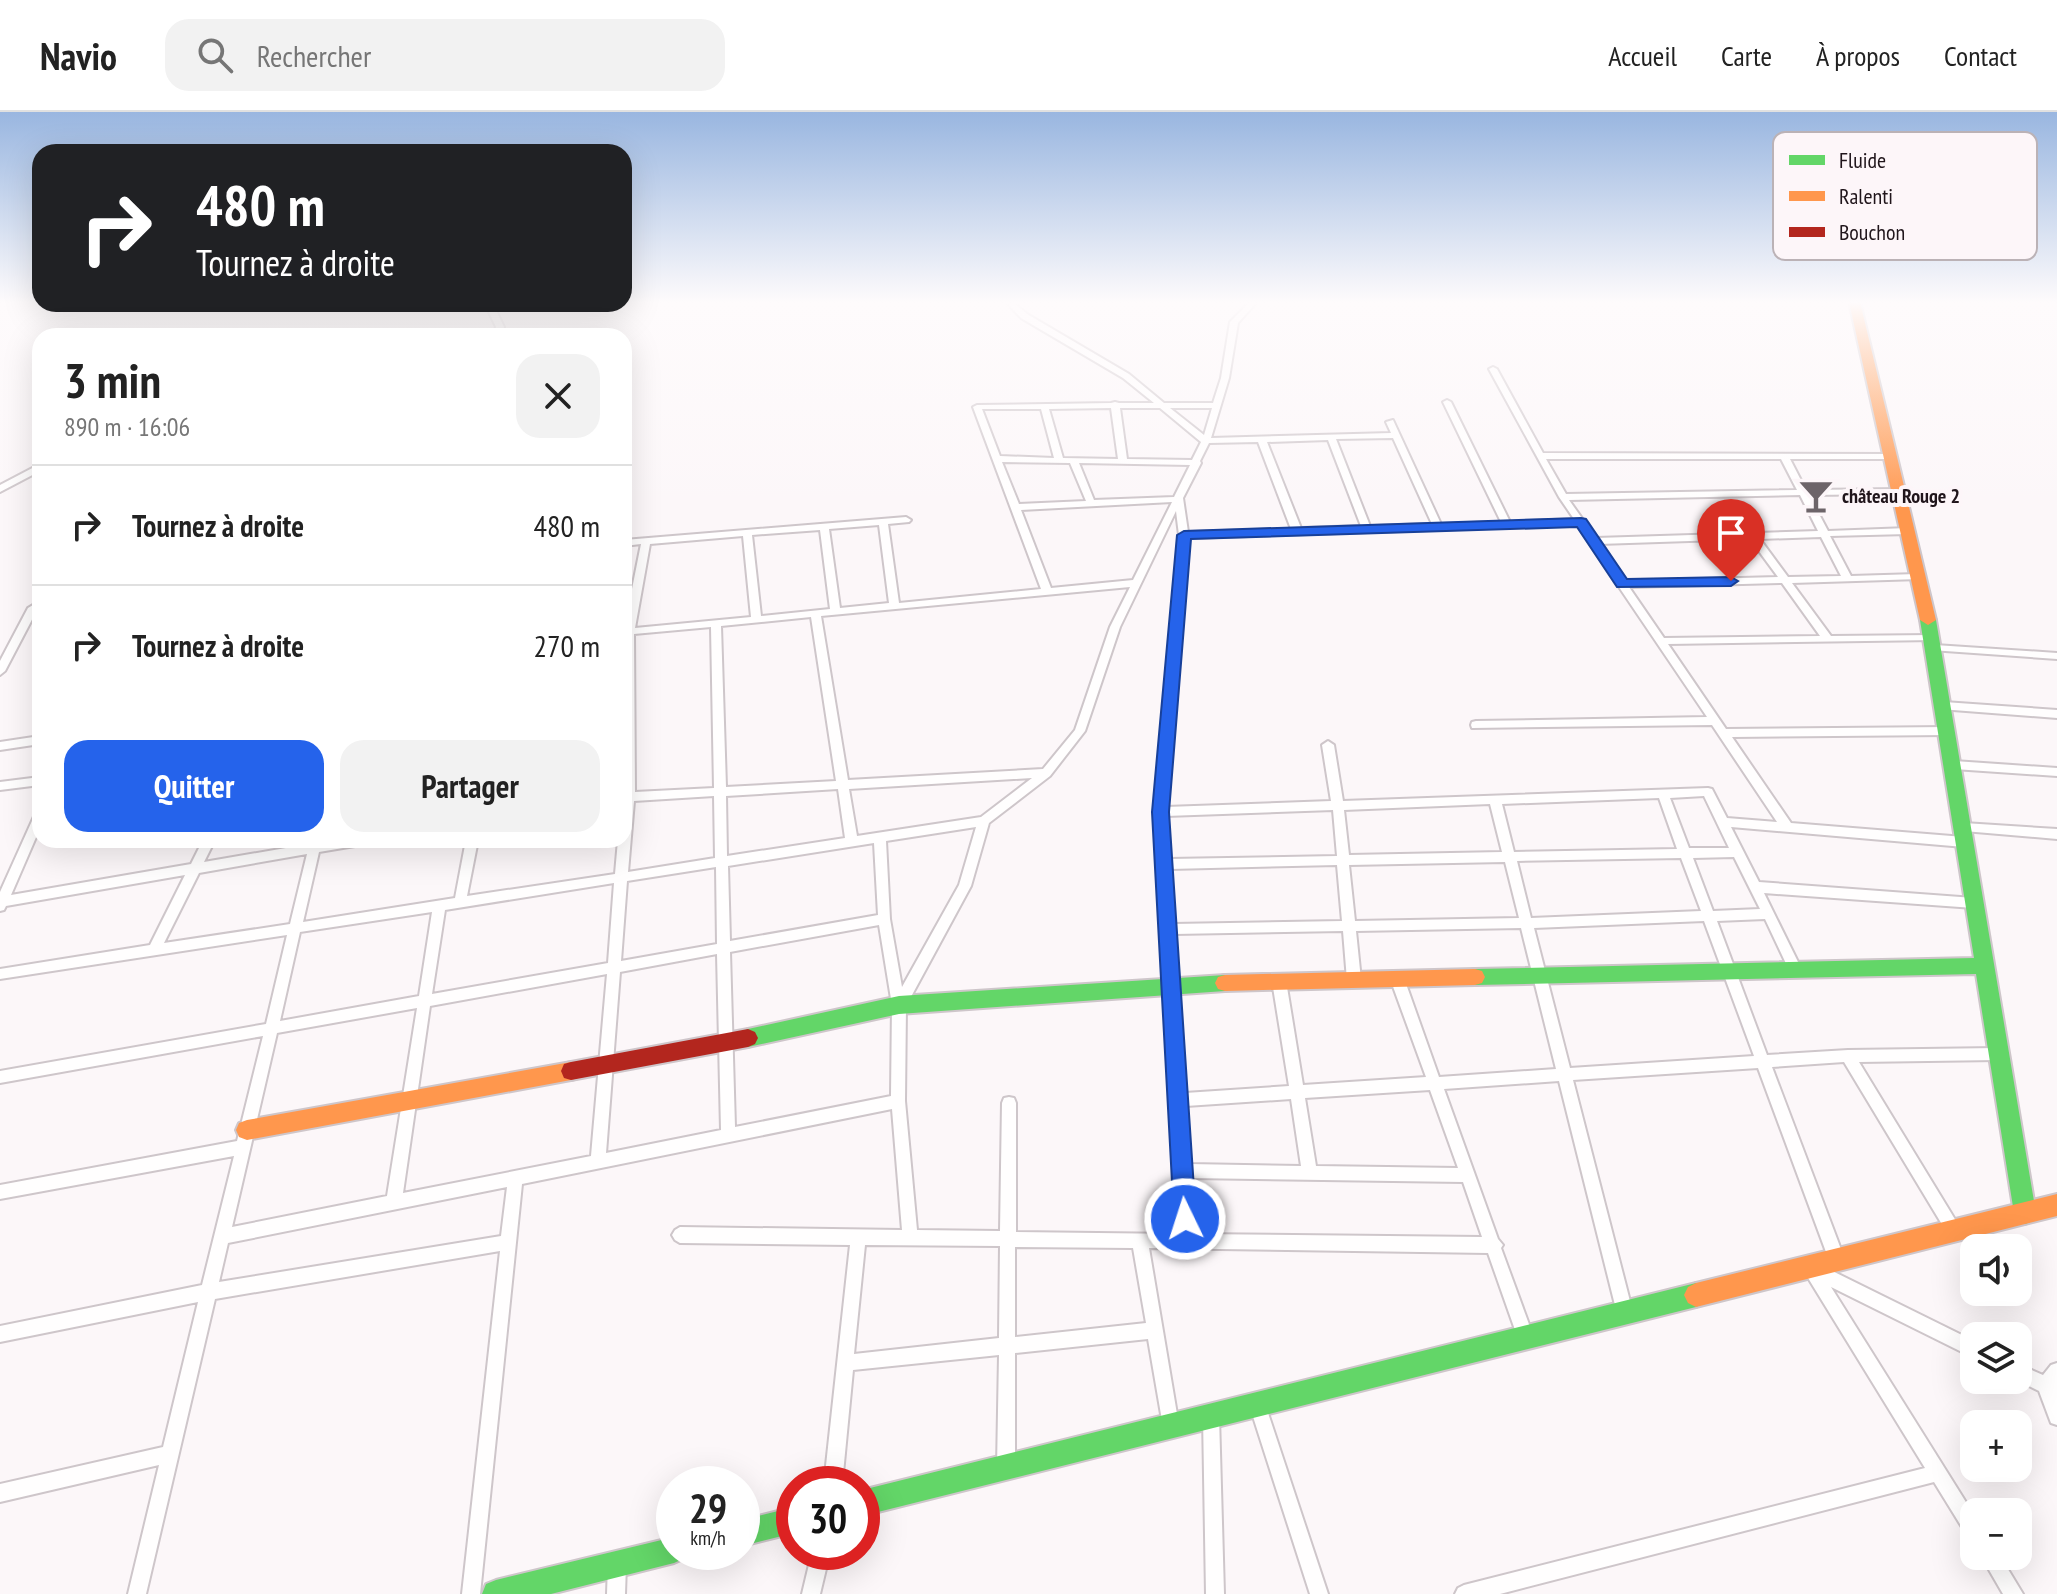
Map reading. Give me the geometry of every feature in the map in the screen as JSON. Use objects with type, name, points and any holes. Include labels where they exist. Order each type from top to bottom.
[{"type":"street","points":[[1116,371],[1163,404],[1206,441],[1395,435]]},
{"type":"street","points":[[0,974],[984,821],[1046,773],[1080,731],[1115,627],[1206,441],[1226,371]]},
{"type":"street","points":[[1494,371],[1563,497],[1787,827]]},
{"type":"street","points":[[1871,371],[1934,643],[1997,1054],[2025,1213]]},
{"type":"street","points":[[1447,402],[1507,524]]},
{"type":"street","points":[[1115,404],[1123,460]]},
{"type":"street","points":[[1047,591],[1018,507],[977,407],[1217,405]]},
{"type":"street","points":[[1044,406],[1059,460]]},
{"type":"street","points":[[1390,422],[1438,527]]},
{"type":"street","points":[[1331,437],[1367,529]]},
{"type":"street","points":[[1261,438],[1297,531]]},
{"type":"street","points":[[1543,456],[1891,456]]},
{"type":"street","points":[[1784,456],[1848,579]]},
{"type":"street","points":[[998,459],[1197,463]]},
{"type":"street","points":[[1073,460],[1091,503]]},
{"type":"street","points":[[0,489],[32,471]]},
{"type":"street","points":[[1563,497],[1899,491]]},
{"type":"street","points":[[1018,507],[1179,499]]},
{"type":"street","points":[[1179,499],[1184,535],[1160,812],[1187,1242]]},
{"type":"street","points":[[632,542],[906,520]]},
{"type":"street","points":[[883,522],[894,605]]},
{"type":"street","points":[[1184,535],[1581,522]]},
{"type":"street","points":[[824,527],[835,611]]},
{"type":"street","points":[[1593,541],[1908,531]]},
{"type":"street","points":[[747,533],[756,618]]},
{"type":"street","points":[[1753,536],[1828,639]]},
{"type":"street","points":[[632,604],[646,541]]},
{"type":"street","points":[[1622,584],[1917,577]]},
{"type":"street","points":[[632,630],[1136,583]]},
{"type":"street","points":[[0,671],[4,656],[32,610]]},
{"type":"street","points":[[815,613],[852,842]]},
{"type":"street","points":[[716,622],[728,1135]]},
{"type":"street","points":[[1661,641],[1828,639],[1934,643],[2057,656]]},
{"type":"street","points":[[1944,706],[2057,714]]},
{"type":"street","points":[[1476,725],[1715,721]]},
{"type":"street","points":[[1723,733],[1948,731]]},
{"type":"street","points":[[0,746],[32,741]]},
{"type":"street","points":[[1328,745],[1344,860],[1354,980]]},
{"type":"street","points":[[1954,765],[2057,772]]},
{"type":"street","points":[[632,797],[1046,773]]},
{"type":"street","points":[[0,786],[32,782]]},
{"type":"street","points":[[1160,812],[1708,792],[1795,968]]},
{"type":"street","points":[[1663,794],[1837,1260]]},
{"type":"street","points":[[1495,800],[1625,1313]]},
{"type":"street","points":[[899,1005],[965,886],[984,821]]},
{"type":"street","points":[[1723,822],[1964,834],[2057,834]]},
{"type":"street","points":[[1,903],[32,833]]},
{"type":"street","points":[[880,838],[884,919],[899,1005],[898,1101],[910,1237]]},
{"type":"street","points":[[154,950],[205,848]]},
{"type":"street","points":[[1,903],[290,848]]},
{"type":"street","points":[[137,1594],[315,848]]},
{"type":"street","points":[[460,903],[470,848]]},
{"type":"street","points":[[598,1161],[623,848]]},
{"type":"street","points":[[1164,864],[1738,852]]},
{"type":"street","points":[[1755,887],[1974,903]]},
{"type":"street","points":[[394,1202],[439,906]]},
{"type":"street","points":[[1169,929],[1526,923],[1769,914]]},
{"type":"street","points":[[0,1077],[884,919]]},
{"type":"street","points":[[0,1192],[410,1099],[726,1043],[899,1005],[1171,984],[1398,981],[1729,969],[1984,966]]},
{"type":"street","points":[[1279,981],[1310,1173]]},
{"type":"street","points":[[1398,981],[1526,1338]]},
{"type":"street","points":[[1177,1100],[1564,1072],[1848,1056],[1997,1054]]},
{"type":"street","points":[[1848,1056],[1954,1231]]},
{"type":"street","points":[[221,1237],[898,1101]]},
{"type":"street","points":[[1006,1467],[1009,1103]]},
{"type":"street","points":[[1182,1171],[1468,1175]]},
{"type":"street","points":[[471,1594],[515,1177]]},
{"type":"street","points":[[880,1498],[2057,1205]]},
{"type":"street","points":[[680,1235],[1495,1245]]},
{"type":"street","points":[[835,1466],[858,1237]]},
{"type":"street","points":[[0,1334],[208,1292],[508,1242]]},
{"type":"street","points":[[1140,1242],[1171,1426]]},
{"type":"street","points":[[1810,1268],[1960,1343]]},
{"type":"street","points":[[1810,1268],[1960,1509]]},
{"type":"street","points":[[844,1363],[1154,1330]]},
{"type":"street","points":[[2057,1371],[2051,1388],[2057,1417]]},
{"type":"street","points":[[2032,1379],[2051,1388]]},
{"type":"street","points":[[1257,1404],[1319,1594]]},
{"type":"street","points":[[1211,1416],[1215,1594]]},
{"type":"street","points":[[0,1493],[170,1454]]},
{"type":"street","points":[[1464,1594],[1937,1473]]},
{"type":"street","points":[[496,1594],[656,1554]]},
{"type":"street","points":[[616,1594],[617,1564]]},
{"type":"street","points":[[811,1594],[817,1570]]},
{"type":"street","points":[[1999,1570],[2014,1594]]},
{"type":"traffic: fast","points":[[1928,620],[2025,1213]]},
{"type":"traffic: fast","points":[[1475,977],[1984,966]]},
{"type":"traffic: fast","points":[[748,1038],[899,1005],[1225,983]]},
{"type":"traffic: fast","points":[[880,1499],[1696,1295]]},
{"type":"traffic: fast","points":[[760,1528],[776,1524]]},
{"type":"traffic: fast","points":[[496,1594],[656,1554]]},
{"type":"traffic: slow","points":[[1870,371],[1928,620]]},
{"type":"traffic: slow","points":[[1225,983],[1475,977]]},
{"type":"traffic: slow","points":[[247,1130],[571,1071]]},
{"type":"traffic: slow","points":[[1696,1295],[2057,1205]]},
{"type":"traffic: jam","points":[[571,1071],[748,1038]]},
{"type":"place","name":"château Rouge 2","points":[[1816,496]]},
{"type":"route","points":[[1185,1219],[1160,812],[1184,535],[1581,522],[1622,584],[1731,581]]}]
